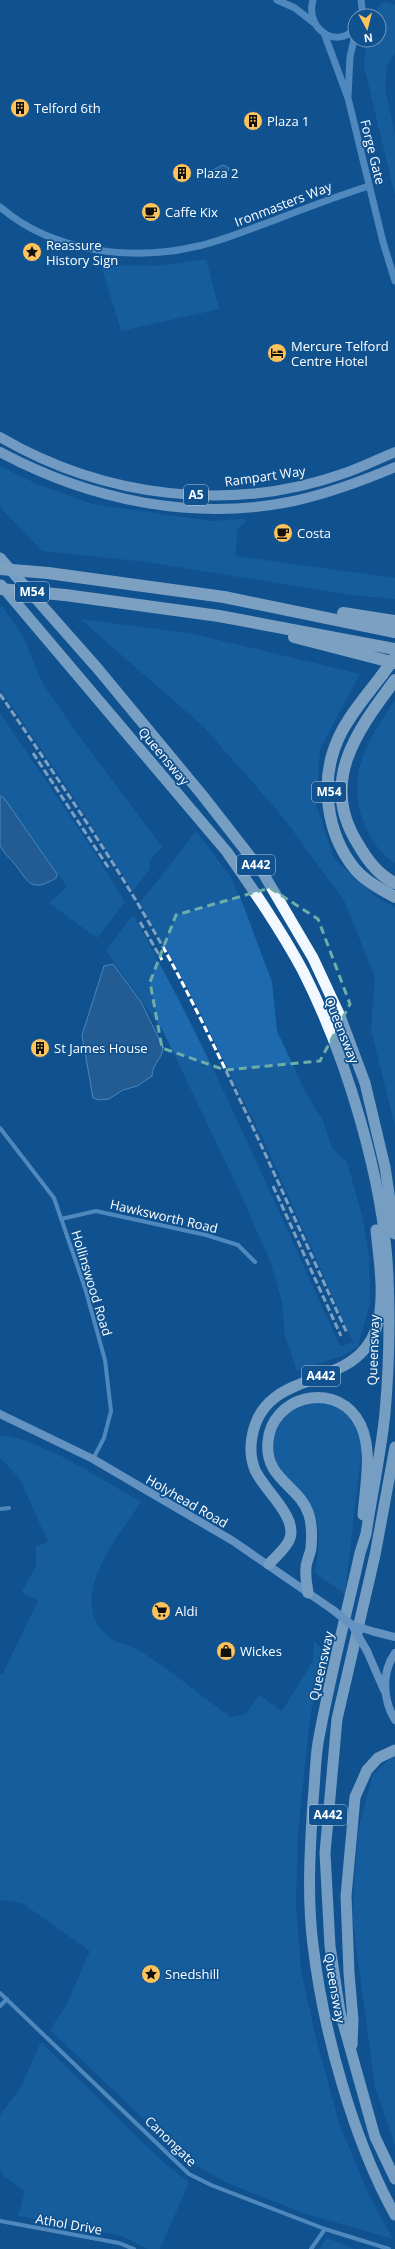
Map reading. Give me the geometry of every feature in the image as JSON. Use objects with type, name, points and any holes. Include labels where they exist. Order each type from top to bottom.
[{"type":"highway","name":"Queensway","points":[[0,558],[98,669],[203,796],[263,873],[309,951],[340,1016],[365,1083],[385,1167],[395,1234]]},
{"type":"highway","name":"M54","points":[[0,569],[48,573],[164,588],[276,606],[395,621]]},
{"type":"highway","name":"Queensway","points":[[0,584],[227,852],[259,898],[302,971],[325,1021],[352,1095],[378,1197],[388,1274],[385,1412],[366,1534],[360,1553],[318,1744],[310,1853],[310,1894],[313,1945],[330,2039],[358,2131],[384,2194],[395,2215]]},
{"type":"highway","name":"M54","points":[[0,589],[65,594],[219,616],[395,649]]},
{"type":"highway","name":"M54","points":[[276,606],[395,632]]},
{"type":"highway","name":"M54","points":[[219,616],[395,663]]},
{"type":"highway","name":"M54","points":[[395,657],[354,711],[339,738],[330,762],[328,783],[330,815],[336,840],[344,854],[356,871],[380,889],[395,897]]},
{"type":"highway","name":"M54","points":[[395,680],[360,728],[348,753],[342,783],[342,805],[350,832],[369,863],[395,883]]},
{"type":"highway","name":"A442","points":[[269,1564],[290,1540],[291,1532],[285,1513],[260,1479],[253,1462],[252,1437],[259,1416],[277,1395],[287,1388],[338,1370],[365,1350],[372,1339],[376,1329],[381,1295],[376,1219],[378,1197]]},
{"type":"highway","name":"A442","points":[[308,1592],[305,1567],[310,1548],[311,1526],[309,1514],[304,1505],[275,1472],[268,1453],[270,1430],[276,1418],[292,1404],[304,1398],[324,1397],[340,1402],[356,1416],[363,1431],[367,1467],[360,1553]]},
{"type":"highway","name":"Queensway","points":[[395,1447],[375,1555],[337,1719],[325,1853],[330,1946],[340,2012],[375,2138],[395,2179]]},
{"type":"highway","name":"A442","points":[[352,2058],[353,2020],[349,1972],[346,1896],[355,1797],[367,1770],[378,1758],[395,1750]]},
{"type":"main road","name":"Rampart Way","points":[[0,438],[22,450],[90,478],[131,488],[198,496],[235,494],[287,488],[345,473],[395,452]]},
{"type":"main road","name":"Rampart Way","points":[[0,452],[30,468],[104,495],[131,502],[193,508],[252,506],[294,500],[350,485],[395,467]]},
{"type":"main road","name":"Holyhead Road","points":[[0,1414],[93,1458],[269,1564],[352,1625],[395,1637]]},
{"type":"main road","name":"Holyhead Road","points":[[352,1625],[367,1651],[384,1691],[387,1705],[395,1720]]},
{"type":"main road","points":[[384,1691],[387,1672],[395,1653]]},
{"type":"street","points":[[277,0],[295,8],[324,33],[333,36],[342,36],[347,33]]},
{"type":"street","points":[[313,0],[311,16],[314,23]]},
{"type":"street","name":"Forge Gate","points":[[324,33],[348,98],[369,186],[395,281]]},
{"type":"street","name":"Forge Gate","points":[[348,98],[350,57],[352,48]]},
{"type":"street","name":"Ironmasters Way","points":[[0,207],[29,228],[57,239],[91,249],[151,252],[199,246],[369,186]]},
{"type":"street","name":"Hollinswood Road","points":[[0,1128],[54,1198],[85,1288],[105,1360],[111,1411],[104,1438],[93,1458]]},
{"type":"street","name":"Hawksworth Road","points":[[61,1219],[96,1211],[206,1235],[238,1245],[254,1262]]},
{"type":"street","points":[[0,1509],[9,1508]]},
{"type":"street","name":"Canongate","points":[[0,1993],[189,2174],[210,2185],[325,2229],[387,2249]]},
{"type":"street","points":[[0,2006],[7,1999]]},
{"type":"street","name":"Athol Drive","points":[[0,2221],[119,2243],[134,2249]]},
{"type":"street","points":[[311,2249],[325,2229]]},
{"type":"highlighted area","points":[[270,888],[318,919],[350,1004],[320,1061],[225,1070],[162,1048],[150,982],[176,915]]},
{"type":"shaded area","points":[[386,2],[395,5],[395,53],[387,66],[385,88],[395,135],[395,196],[364,66],[365,48],[387,48],[387,8],[378,8],[381,3]]},
{"type":"shaded area","points":[[223,165],[229,168],[227,173],[216,178],[211,175],[213,170]]},
{"type":"shaded area","points":[[206,259],[219,309],[121,331],[101,265],[157,266]]},
{"type":"shaded area","points":[[0,466],[37,484],[92,504],[211,521],[244,519],[245,522],[237,530],[236,556],[395,578],[395,599],[351,595],[147,562],[42,551],[0,507]]},
{"type":"shaded area","points":[[0,607],[2,607],[23,636],[43,684],[76,732],[162,847],[150,860],[150,869],[133,891],[63,781],[0,689]]},
{"type":"shaded area","points":[[80,619],[189,633],[360,674],[320,749],[316,804],[334,859],[379,899],[395,907],[395,1126],[371,1029],[375,977],[344,900],[282,816],[204,727]]},
{"type":"shaded area","points":[[395,700],[395,863],[383,853],[369,835],[360,811],[357,794],[361,762],[367,746]]},
{"type":"shaded area","points":[[0,713],[95,853],[125,902],[97,938],[49,903],[67,887],[4,798],[0,796]]},
{"type":"shaded area","points":[[0,796],[4,798],[57,874],[56,878],[40,885],[30,883],[2,850],[0,845]]},
{"type":"shaded area","points":[[196,831],[230,876],[242,902],[272,982],[277,1031],[305,1091],[323,1121],[332,1148],[347,1162],[363,1219],[369,1256],[370,1303],[358,1346],[345,1355],[297,1371],[285,1336],[282,1302],[271,1263],[238,1188],[163,1031],[106,951],[133,915],[162,967],[216,1074],[340,1346],[353,1342],[263,1139],[188,989],[140,903]]},
{"type":"shaded area","points":[[113,964],[141,1002],[163,1047],[163,1051],[152,1072],[152,1076],[137,1086],[123,1090],[109,1099],[99,1100],[93,1098],[82,1035],[104,966]]},
{"type":"shaded area","points":[[319,1402],[336,1407],[348,1416],[356,1429],[362,1446],[345,1594],[315,1573],[318,1550],[318,1526],[314,1512],[303,1494],[288,1479],[280,1468],[274,1451],[273,1442],[275,1433],[278,1424],[283,1417],[300,1405]]},
{"type":"shaded area","points":[[0,1435],[17,1438],[53,1452],[141,1502],[108,1551],[99,1570],[93,1589],[92,1608],[98,1624],[112,1639],[132,1647],[148,1656],[231,1717],[246,1714],[259,1695],[282,1711],[313,1661],[314,1641],[323,1650],[310,1717],[298,1834],[296,1903],[301,1971],[316,2038],[339,2123],[368,2193],[393,2239],[306,2214],[225,2182],[188,2161],[50,2030],[67,2004],[90,1951],[22,1903],[0,1900],[0,1674],[2,1675],[38,1601],[22,1592],[36,1565],[36,1546],[48,1542],[20,1479],[0,1458]]},
{"type":"shaded area","points":[[393,1756],[395,1756],[395,2145],[375,2087],[352,1916],[358,1830],[373,1774]]},
{"type":"shaded area","points":[[41,2042],[164,2163],[189,2182],[160,2249],[148,2249],[122,2236],[18,2216],[25,2191],[5,2177],[0,2169],[0,2115],[21,2087]]},
{"type":"shaded area","points":[[327,2238],[354,2249],[319,2249]]},
{"type":"railway","points":[[0,694],[97,838],[143,912],[185,988],[268,1160],[347,1333]]},
{"type":"railway","points":[[33,753],[110,870]]},
{"type":"railway","points":[[140,922],[162,960]]},
{"type":"railway","points":[[273,1186],[341,1336]]},
{"type":"place","name":"Telford 6th","points":[[20,108]]},
{"type":"place","name":"Plaza 1","points":[[253,121]]},
{"type":"place","name":"Plaza 2","points":[[182,173]]},
{"type":"place","name":"Caffe Kix","points":[[151,212]]},
{"type":"place","name":"Reassure History Sign","points":[[32,252]]},
{"type":"place","name":"Mercure Telford Centre Hotel","points":[[277,353]]},
{"type":"place","name":"Costa","points":[[283,533]]},
{"type":"place","name":"St James House","points":[[40,1048]]},
{"type":"place","name":"Aldi","points":[[161,1611]]},
{"type":"place","name":"Wickes","points":[[226,1651]]},
{"type":"place","name":"Snedshill","points":[[151,1974]]}]
